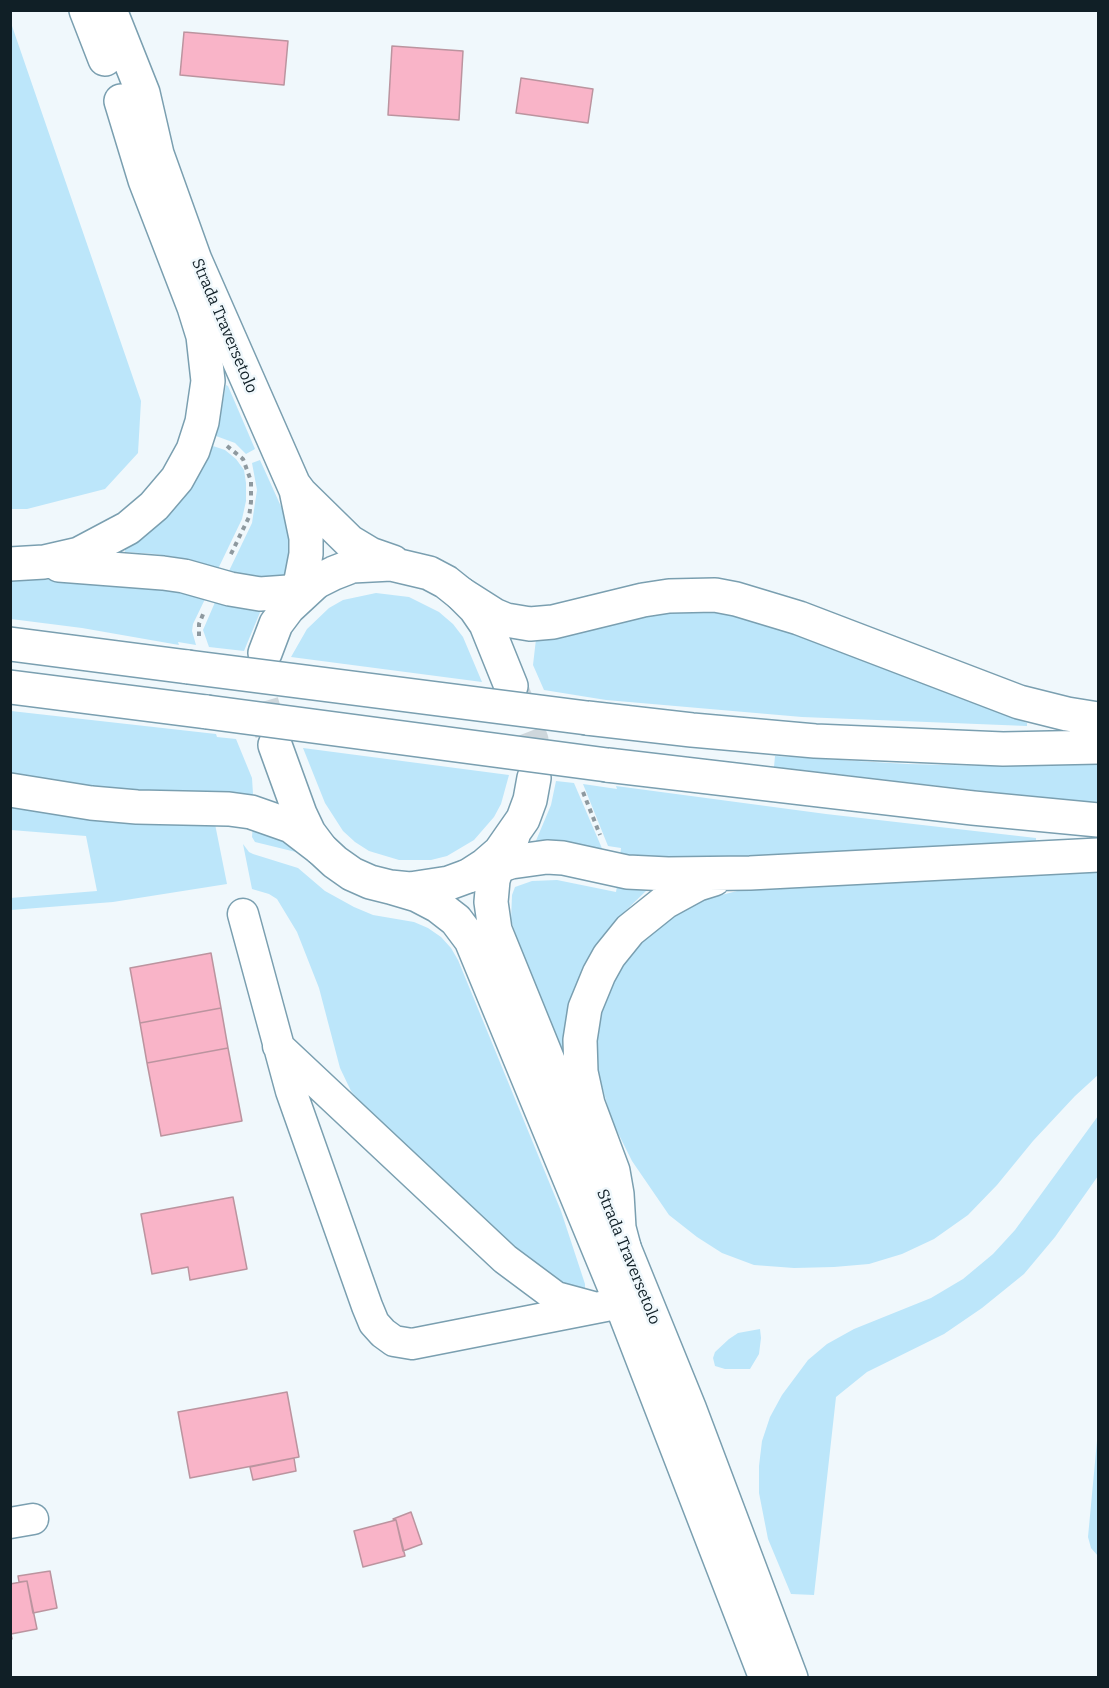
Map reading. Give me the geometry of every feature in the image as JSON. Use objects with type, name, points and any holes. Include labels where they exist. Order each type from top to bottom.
[{"type":"main road","name":"Strada Traversetolo","points":[[86,10],[121,101],[135,125],[152,146],[160,163],[195,260],[294,485]]},
{"type":"main road","name":"Strada Traversetolo","points":[[110,10],[143,93],[160,163]]},
{"type":"main road","points":[[10,564],[44,562],[79,554],[128,528],[154,506],[177,479],[193,450],[202,422],[208,381],[206,350],[201,329],[145,180],[121,101]]},
{"type":"main road","points":[[294,485],[306,546],[300,593]]},
{"type":"main road","points":[[294,485],[350,542],[370,554],[429,573],[494,615],[506,620],[530,624],[553,622],[642,600],[669,596],[715,595],[788,614],[1019,702],[1098,719]]},
{"type":"main road","points":[[10,564],[97,567],[153,572],[184,576],[231,589],[260,594],[300,593]]},
{"type":"main road","points":[[265,653],[276,624],[300,593],[334,573],[352,566],[391,564],[410,567]]},
{"type":"main road","points":[[461,594],[486,624],[511,686]]},
{"type":"main road","points":[[10,644],[692,730],[846,742],[993,748],[1098,747]]},
{"type":"main road","points":[[10,687],[607,765],[1098,820]]},
{"type":"main road","name":"Strada Traversetolo","points":[[275,745],[300,814],[321,849],[352,873],[370,882],[417,896],[438,906],[456,920],[471,940],[610,1306],[766,1677]]},
{"type":"main road","name":"Strada Traversetolo","points":[[390,887],[430,888],[483,871],[513,836],[526,810],[534,778]]},
{"type":"main road","points":[[10,790],[91,803],[251,812],[291,826],[321,849]]},
{"type":"main road","points":[[624,1247],[619,1228],[613,1171],[588,1104],[581,1072],[580,1040],[582,1023],[599,974],[620,941],[651,911],[699,884],[727,875],[1098,855]]},
{"type":"main road","points":[[483,871],[547,857],[563,858],[636,873],[750,873]]},
{"type":"main road","name":"Strada Traversetolo","points":[[483,871],[491,891],[491,912],[495,930],[716,1476],[791,1677]]},
{"type":"lane","points":[[243,914],[291,1091],[367,1306],[374,1323],[383,1333],[394,1341],[412,1344],[610,1306]]},
{"type":"lane","points":[[277,1045],[505,1259],[556,1297],[610,1306]]},
{"type":"shaded area","points":[[11,23],[141,401],[138,453],[105,489],[27,509],[10,509]]},
{"type":"shaded area","points":[[226,385],[255,449],[246,454],[235,443],[216,436]]},
{"type":"shaded area","points":[[213,446],[225,450],[236,459],[244,470],[246,483],[246,501],[242,519],[218,569],[188,559],[125,552],[125,548],[158,525],[173,510],[198,477]]},
{"type":"shaded area","points":[[260,460],[293,533],[287,573],[282,578],[271,579],[228,573],[252,523],[257,490],[252,463]]},
{"type":"shaded area","points":[[11,578],[131,583],[206,597],[193,624],[192,631],[196,645],[178,642],[179,645],[82,628],[11,619]]},
{"type":"shaded area","points":[[376,593],[409,597],[439,612],[463,637],[482,682],[291,657],[307,629],[329,608],[343,600]]},
{"type":"shaded area","points":[[216,600],[238,607],[261,610],[244,651],[209,647],[203,630]]},
{"type":"shaded area","points":[[698,608],[747,615],[911,676],[1027,723],[1027,726],[802,717],[606,700],[544,690],[533,665],[536,639],[633,617]]},
{"type":"shaded area","points":[[11,711],[216,734],[217,737],[236,739],[252,778],[253,794],[211,795],[114,791],[11,775]]},
{"type":"shaded area","points":[[303,748],[509,775],[501,804],[494,817],[474,840],[447,856],[431,860],[399,860],[369,851],[343,831],[325,803]]},
{"type":"shaded area","points":[[775,756],[907,764],[991,766],[1098,764],[1098,802],[1051,799],[774,767]]},
{"type":"shaded area","points":[[556,781],[574,783],[604,853],[535,843],[551,805]]},
{"type":"shaded area","points":[[583,784],[617,789],[616,786],[826,814],[1036,838],[1036,844],[672,860],[620,857],[621,848],[608,846]]},
{"type":"shaded area","points":[[11,805],[215,824],[227,884],[113,902],[11,910],[10,898],[97,891],[86,836],[11,830]]},
{"type":"shaded area","points":[[253,824],[291,845],[300,853],[255,842],[252,837]]},
{"type":"shaded area","points":[[243,844],[253,854],[298,868],[325,891],[354,907],[373,915],[414,922],[428,928],[451,948],[458,960],[561,1211],[585,1289],[575,1290],[538,1271],[365,1108],[351,1091],[340,1068],[319,988],[297,932],[277,899],[252,889]]},
{"type":"shaded area","points":[[1098,868],[1098,1075],[1033,1141],[997,1185],[968,1215],[934,1239],[902,1254],[869,1264],[794,1268],[754,1265],[722,1253],[669,1215],[632,1161],[612,1121],[593,1055],[596,1022],[622,959],[670,915],[702,900],[775,885]]},
{"type":"shaded area","points":[[557,880],[616,892],[617,886],[646,891],[602,937],[580,975],[568,1011],[562,1062],[515,954],[521,951],[511,920],[512,895],[515,887],[532,881]]},
{"type":"shaded area","points":[[1098,1116],[1098,1176],[1055,1237],[1024,1274],[982,1308],[944,1334],[867,1372],[836,1397],[814,1595],[791,1594],[768,1539],[759,1493],[762,1441],[770,1417],[782,1395],[808,1360],[827,1344],[854,1329],[931,1298],[963,1279],[993,1254],[1015,1230]]},
{"type":"shaded area","points":[[760,1329],[759,1354],[750,1369],[725,1369],[715,1366],[713,1358],[715,1352],[729,1339],[738,1333]]},
{"type":"shaded area","points":[[1098,1430],[1098,1556],[1091,1548],[1088,1537]]},
{"type":"building","points":[[184,32],[288,41],[284,85],[180,75]]},
{"type":"building","points":[[392,46],[463,51],[459,120],[388,115]]},
{"type":"building","points":[[521,78],[593,89],[588,123],[516,113]]},
{"type":"building","points":[[211,953],[221,1008],[140,1023],[130,968]]},
{"type":"building","points":[[221,1008],[228,1048],[147,1063],[140,1023]]},
{"type":"building","points":[[228,1048],[242,1121],[161,1136],[147,1063]]},
{"type":"building","points":[[233,1197],[247,1269],[190,1280],[188,1267],[152,1274],[141,1214]]},
{"type":"building","points":[[287,1392],[299,1457],[190,1478],[178,1412]]},
{"type":"building","points":[[294,1458],[296,1471],[253,1480],[250,1467]]},
{"type":"building","points":[[411,1512],[422,1544],[403,1551],[396,1520],[393,1519]]},
{"type":"building","points":[[396,1520],[405,1556],[363,1567],[354,1531]]},
{"type":"building","points":[[50,1571],[57,1608],[33,1613],[27,1581],[19,1582],[18,1576]]},
{"type":"building","points":[[27,1581],[37,1629],[11,1634],[12,1639],[10,1639],[10,1584]]},
{"type":"tunnel","points":[[265,653],[261,682],[262,702],[275,745]]},
{"type":"tunnel","points":[[511,686],[532,740],[534,778]]}]
